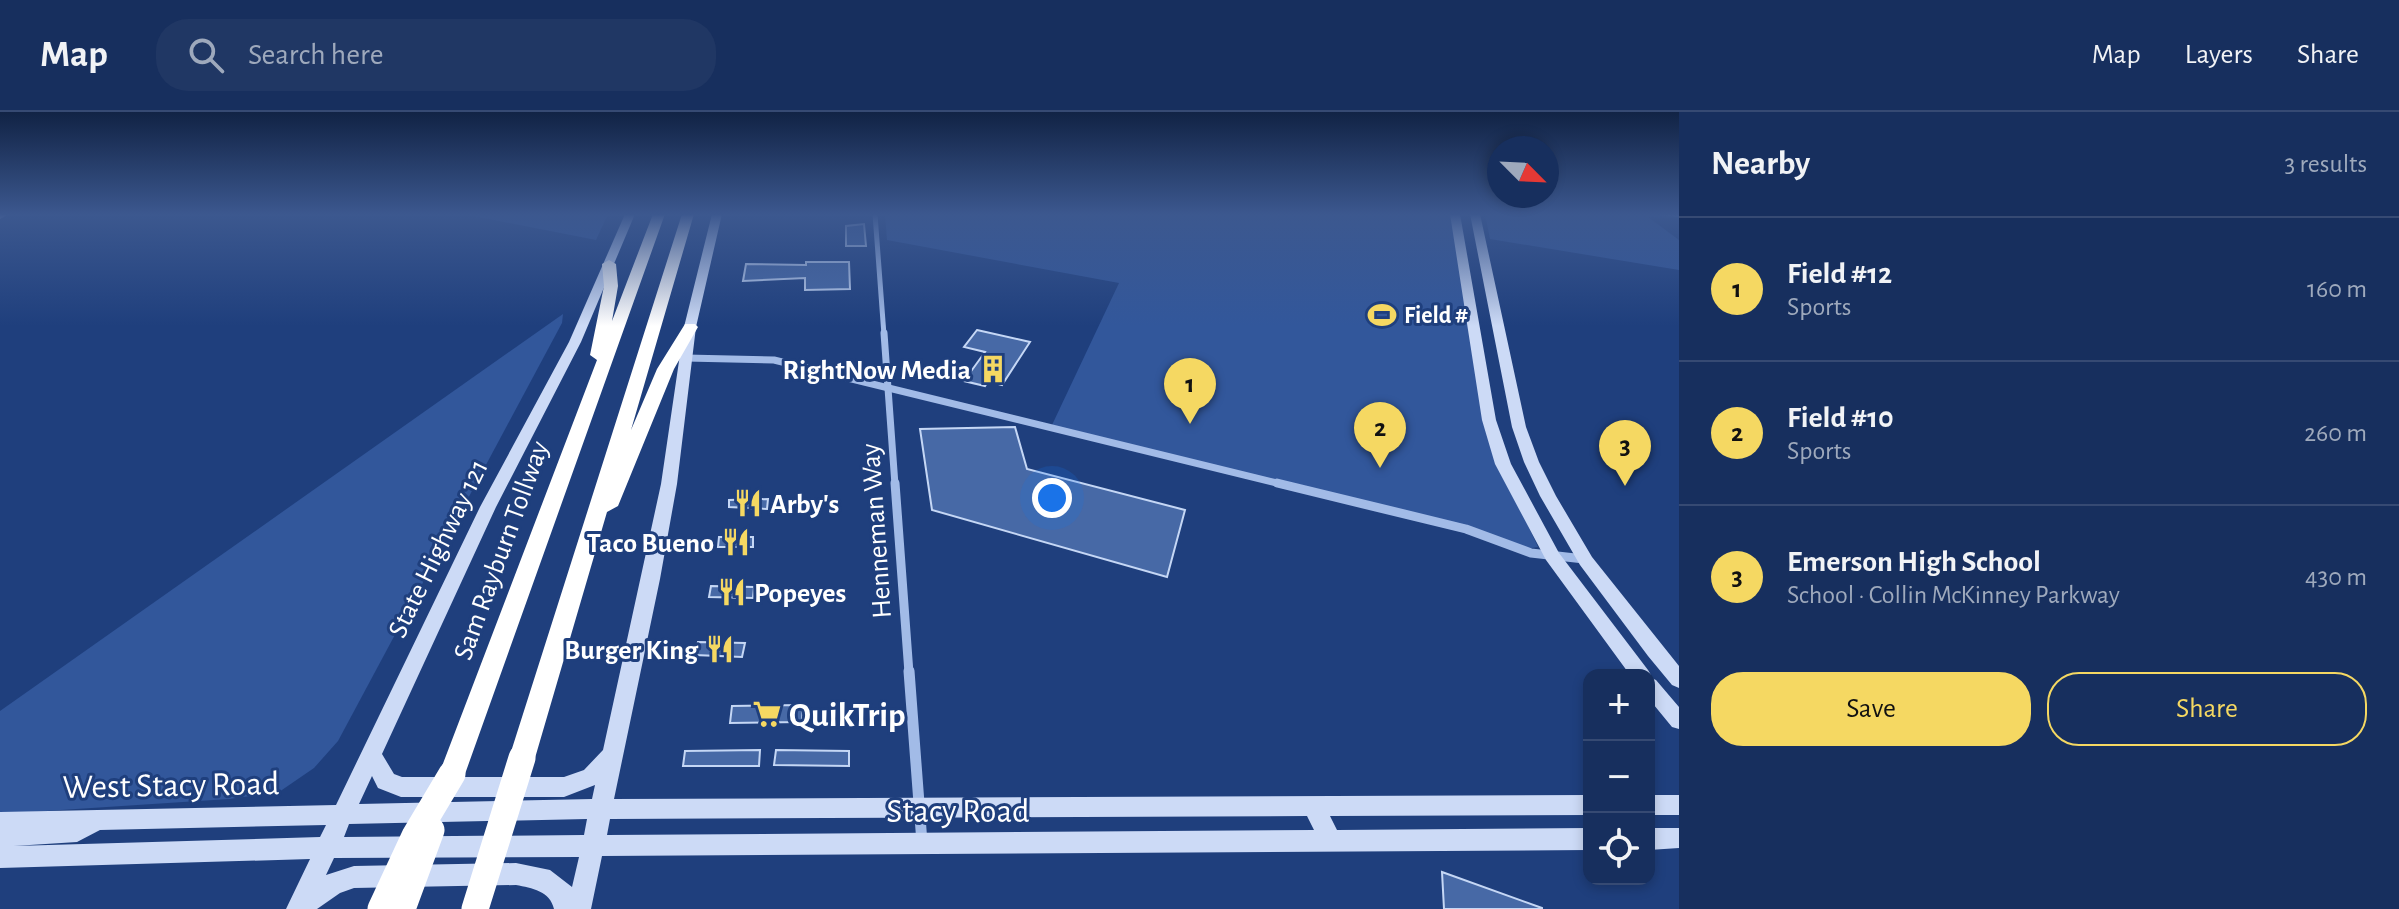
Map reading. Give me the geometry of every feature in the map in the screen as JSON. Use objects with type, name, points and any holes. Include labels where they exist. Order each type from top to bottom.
[{"type":"highway","name":"Sam Rayburn Tollway","points":[[402,909],[645,251]]},
{"type":"highway","points":[[475,909],[677,251]]},
{"type":"highway","points":[[600,373],[597,348],[611,286],[609,264]]},
{"type":"highway","points":[[585,552],[630,464],[674,349],[690,327]]},
{"type":"highway","points":[[381,909],[415,836],[454,767]]},
{"type":"main road","name":"State Highway 121","points":[[298,908],[488,507],[561,371],[614,251]]},
{"type":"main road","points":[[579,909],[669,484],[690,327],[708,251]]},
{"type":"main road","points":[[1461,251],[1482,382],[1503,464],[1552,556],[1637,669]]},
{"type":"main road","points":[[1482,251],[1510,388],[1530,462],[1584,559],[1679,680]]},
{"type":"main road","points":[[1482,382],[1510,388]]},
{"type":"main road","points":[[1655,692],[1679,721]]},
{"type":"main road","points":[[372,757],[386,781],[401,787],[564,787],[582,783],[599,772],[614,751]]},
{"type":"main road","name":"Stacy Road","points":[[344,814],[919,806],[1583,805]]},
{"type":"main road","points":[[1655,805],[1679,805]]},
{"type":"main road","points":[[1314,806],[1330,841]]},
{"type":"main road","name":"West Stacy Road","points":[[0,822],[344,814]]},
{"type":"main road","points":[[0,836],[77,832],[97,819]]},
{"type":"main road","points":[[1655,839],[1679,838]]},
{"type":"main road","name":"Stacy Road","points":[[328,848],[1583,839]]},
{"type":"main road","points":[[0,857],[328,848]]},
{"type":"main road","points":[[298,908],[333,884],[354,877],[516,874],[542,878],[563,895],[566,909]]},
{"type":"street","name":"Henneman Way","points":[[878,251],[922,844]]},
{"type":"street","points":[[686,358],[750,357],[888,387],[1466,529],[1524,551],[1584,559]]},
{"type":"shaded area","points":[[947,251],[1458,251],[1493,451],[1538,547],[1526,549],[1052,425],[1119,283]]},
{"type":"shaded area","points":[[1564,251],[1679,251],[1679,270]]},
{"type":"shaded area","points":[[563,314],[562,323],[338,741],[314,768],[279,792],[229,799],[0,814],[0,711]]},
{"type":"building","points":[[806,262],[849,262],[850,289],[805,290],[805,278],[743,281],[746,264],[806,265]]},
{"type":"building","name":"RightNow Media","points":[[977,330],[1030,342],[1002,385],[988,381],[985,386],[964,381],[985,352],[964,347]]},
{"type":"building","points":[[1015,427],[1027,469],[1185,510],[1167,577],[932,510],[920,429]]},
{"type":"building","name":"Arby's","points":[[768,499],[767,509],[729,507],[729,500]]},
{"type":"building","name":"Taco Bueno","points":[[719,537],[753,537],[753,547],[718,547]]},
{"type":"building","name":"Popeyes","points":[[711,586],[754,587],[753,598],[709,597]]},
{"type":"building","name":"Burger King","points":[[698,642],[745,643],[742,657],[695,655]]},
{"type":"building","name":"QuikTrip","points":[[803,705],[802,722],[730,723],[732,706]]},
{"type":"building","name":"QuikTrip","points":[[760,750],[759,766],[683,766],[685,751]]},
{"type":"building","name":"QuikTrip","points":[[776,750],[849,751],[849,766],[774,765]]},
{"type":"building","points":[[1442,872],[1542,908],[1542,909],[1444,909]]},
{"type":"place","name":"Field #","points":[[1382,315]]},
{"type":"place","name":"RightNow Media","points":[[993,369]]},
{"type":"place","name":"Field #12","points":[[1190,424]]},
{"type":"place","name":"Field #10","points":[[1380,468]]},
{"type":"place","name":"Emerson High School","points":[[1625,486]]},
{"type":"place","name":"Arby's","points":[[748,503]]},
{"type":"place","name":"Taco Bueno","points":[[736,542]]},
{"type":"place","name":"Popeyes","points":[[732,592]]},
{"type":"place","name":"Burger King","points":[[720,649]]},
{"type":"place","name":"QuikTrip","points":[[767,714]]}]
